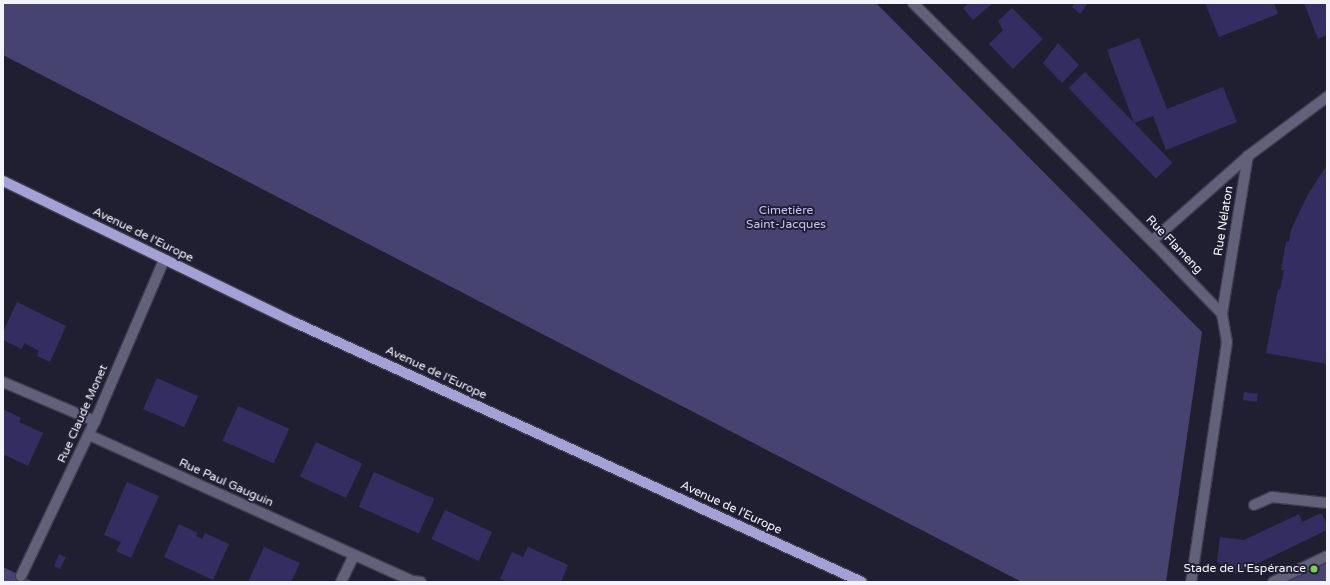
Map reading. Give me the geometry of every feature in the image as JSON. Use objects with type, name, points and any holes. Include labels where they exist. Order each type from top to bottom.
[{"type":"main road","name":"Avenue de l'Europe","points":[[3,180],[164,260],[296,323],[862,582]]},
{"type":"street","name":"Rue Flameng","points":[[914,3],[1152,240],[1222,314]]},
{"type":"street","name":"Rue Nélaton","points":[[1152,240],[1248,156],[1327,97]]},
{"type":"street","name":"Rue Nélaton","points":[[1222,314],[1248,156]]},
{"type":"street","name":"Rue Claude Monet","points":[[21,576],[89,435],[164,260]]},
{"type":"street","points":[[1191,582],[1228,342],[1222,314]]},
{"type":"street","points":[[3,382],[95,421]]},
{"type":"street","name":"Rue Paul Gauguin","points":[[89,435],[415,582]]},
{"type":"street","points":[[1254,505],[1272,497],[1327,503]]},
{"type":"street","points":[[341,582],[354,555]]},
{"type":"street","points":[[1273,582],[1327,556]]},
{"type":"green space","name":"Cimetière Saint-Jacques","points":[[3,3],[876,3],[1202,332],[1166,582],[1022,582],[3,55]]},
{"type":"green space","name":"Stade de L'Espérance","points":[[1327,556],[1327,582],[1273,582]]},
{"type":"green space","points":[[3,567],[21,576],[34,582],[3,582]]},
{"type":"building","points":[[969,3],[992,4],[973,20],[963,8]]},
{"type":"building","points":[[1075,3],[1088,3],[1080,14],[1072,7]]},
{"type":"building","points":[[1205,3],[1274,3],[1278,14],[1219,37]]},
{"type":"building","points":[[1304,3],[1327,3],[1327,35],[1318,39]]},
{"type":"building","points":[[1012,8],[1043,39],[1013,69],[989,44],[1003,30],[998,21]]},
{"type":"building","points":[[1139,38],[1167,109],[1223,87],[1237,122],[1166,150],[1153,116],[1134,123],[1107,50]]},
{"type":"building","points":[[1058,43],[1079,65],[1062,83],[1043,63]]},
{"type":"building","points":[[1085,72],[1173,163],[1156,179],[1068,88]]},
{"type":"building","points":[[1327,165],[1327,364],[1266,353],[1278,289],[1280,290],[1284,270],[1281,270],[1286,242],[1289,242],[1291,230],[1308,194]]},
{"type":"building","points":[[17,302],[66,326],[50,362],[37,356],[39,351],[24,343],[22,349],[3,340],[3,332]]},
{"type":"building","points":[[157,378],[198,396],[184,427],[143,409]]},
{"type":"building","points":[[1244,392],[1258,394],[1257,402],[1243,400]]},
{"type":"building","points":[[238,406],[289,429],[274,463],[223,441]]},
{"type":"building","points":[[3,409],[21,418],[19,422],[43,433],[28,466],[5,455],[3,459]]},
{"type":"building","points":[[316,442],[362,464],[346,498],[300,476]]},
{"type":"building","points":[[374,472],[434,499],[419,534],[359,507]]},
{"type":"building","points":[[127,482],[159,496],[131,558],[116,551],[121,542],[104,535]]},
{"type":"building","points":[[445,510],[492,532],[479,561],[431,539]]},
{"type":"building","points":[[1299,514],[1302,522],[1322,514],[1327,524],[1327,530],[1236,574],[1217,562],[1220,537],[1244,540]]},
{"type":"building","points":[[179,524],[198,533],[196,536],[202,539],[205,533],[229,544],[213,580],[164,557]]},
{"type":"building","points":[[264,547],[300,563],[291,582],[248,582]]},
{"type":"building","points":[[528,547],[568,565],[561,582],[508,582],[500,579],[512,552],[523,557]]},
{"type":"building","points":[[59,554],[66,557],[60,569],[54,566]]},
{"type":"place","name":"Stade de L'Espérance","points":[[1314,569]]}]
